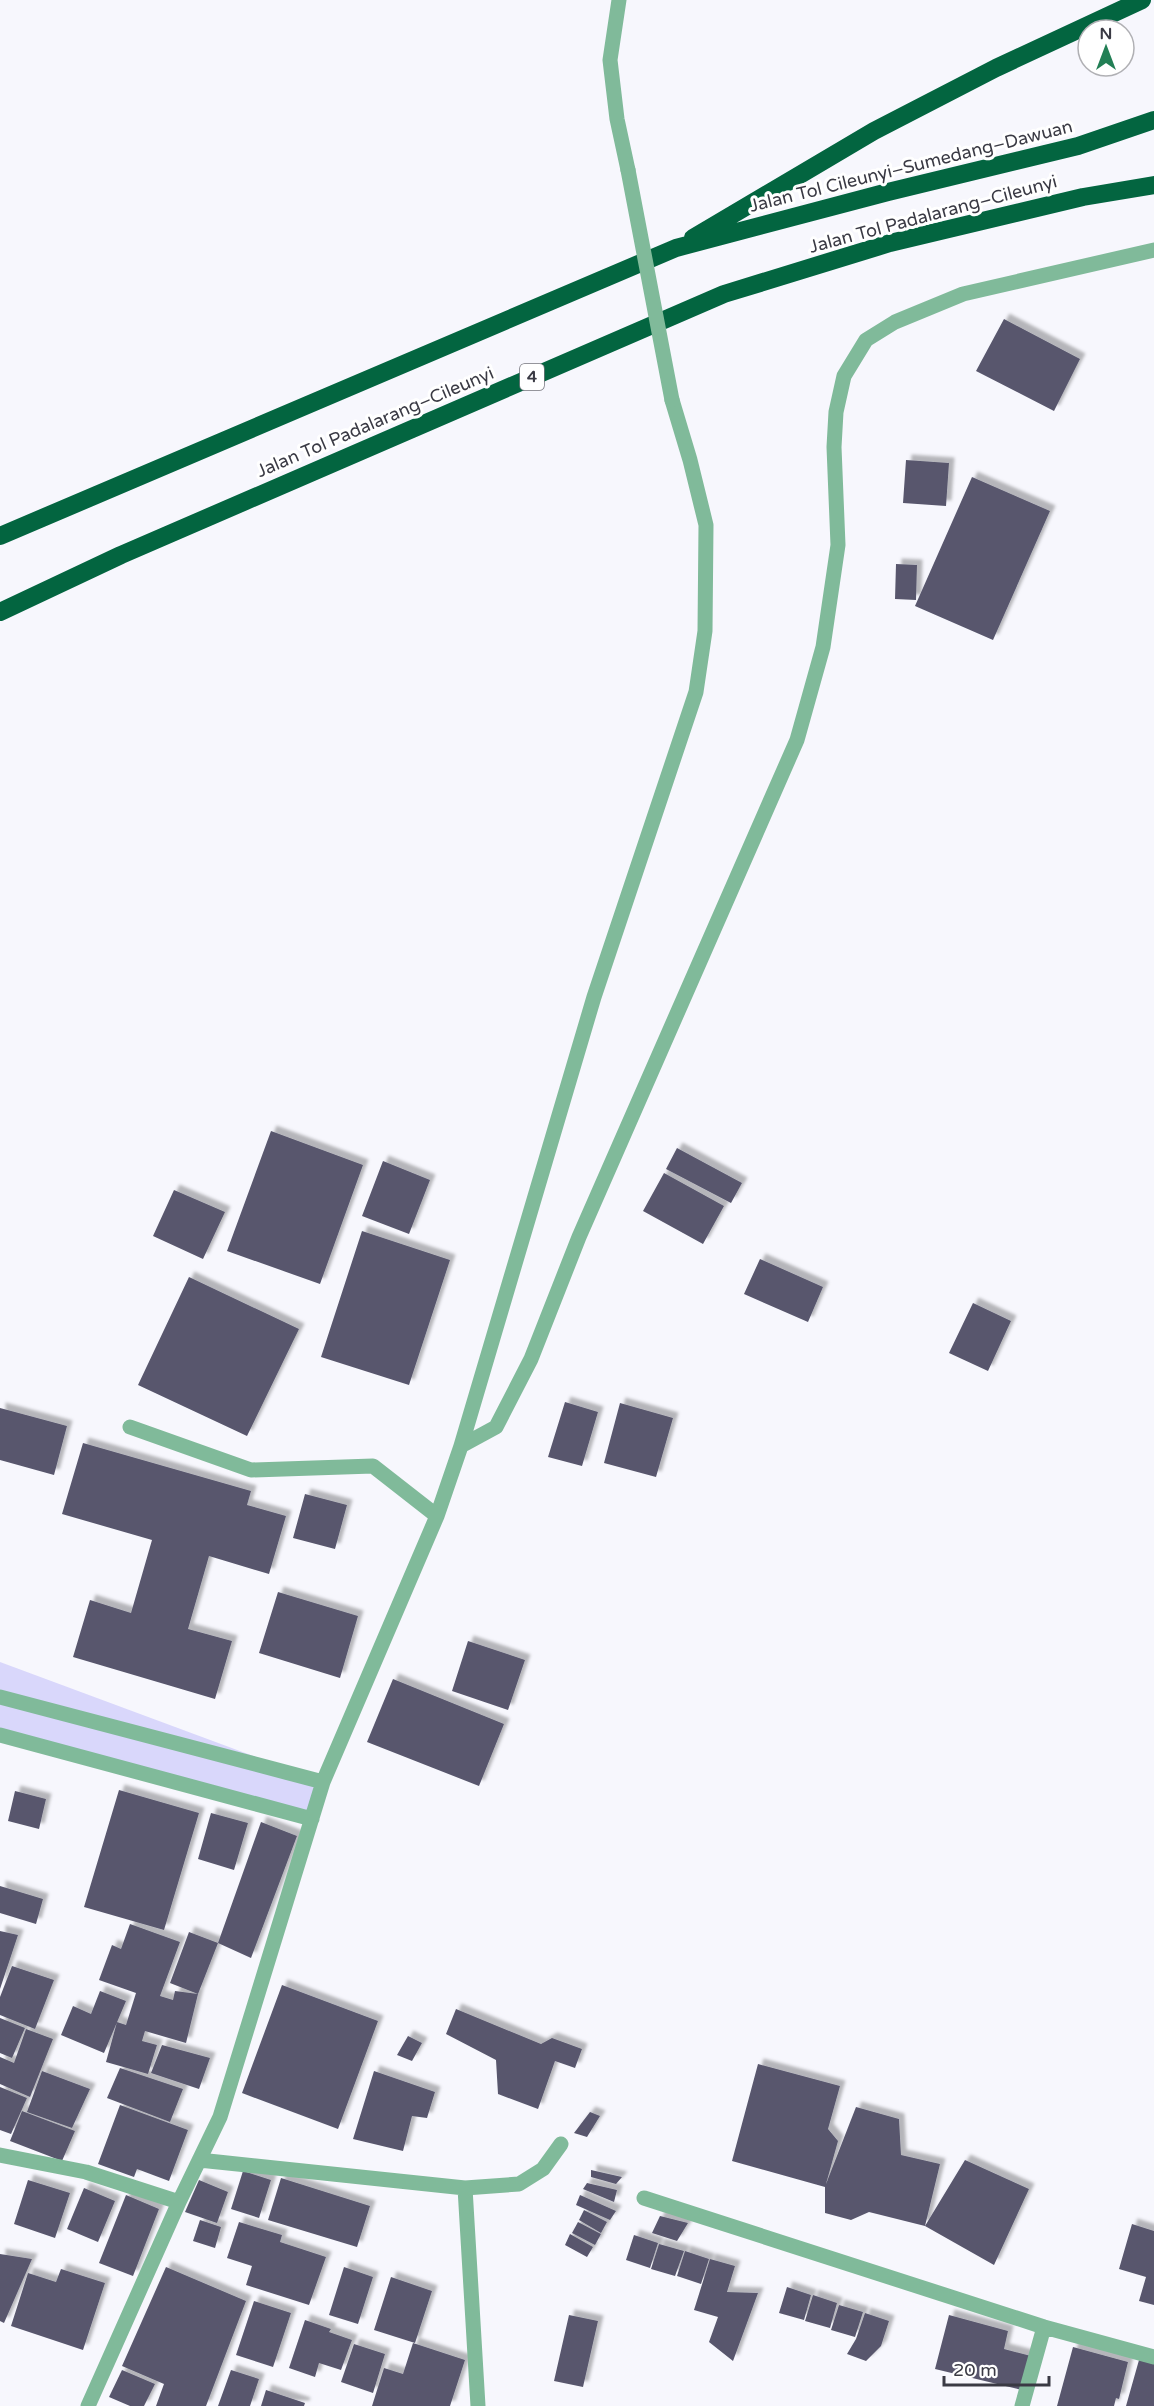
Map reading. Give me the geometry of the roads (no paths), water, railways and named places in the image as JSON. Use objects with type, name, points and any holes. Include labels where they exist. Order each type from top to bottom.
[{"type":"highway","points":[[0,536],[676,248],[783,182],[874,131],[996,68],[1142,0]]},
{"type":"highway","name":"Jalan Tol Cileunyi–Sumedang–Dawuan","points":[[676,248],[888,192],[1078,146],[1154,120]]},
{"type":"highway","name":"4","points":[[1083,197],[1154,173]]},
{"type":"highway","points":[[1083,197],[1154,185]]},
{"type":"highway","name":"Jalan Tol Padalarang–Cileunyi","points":[[0,612],[121,555],[724,294],[890,243],[1083,197]]},
{"type":"street","points":[[88,2406],[179,2202],[220,2117],[323,1782],[437,1516],[461,1446],[594,997],[696,692],[705,631],[706,525],[672,400],[617,119],[610,60],[619,0]]},
{"type":"street","points":[[461,1446],[496,1427],[531,1359],[579,1237],[797,740],[823,647],[838,545],[834,447],[836,412],[844,376],[866,340],[895,322],[963,294],[1154,250]]},
{"type":"street","points":[[130,1427],[251,1470],[373,1466],[437,1516]]},
{"type":"street","points":[[0,1698],[323,1782]]},
{"type":"street","points":[[0,1735],[312,1819]]},
{"type":"street","points":[[199,2160],[465,2188],[519,2184],[543,2169],[561,2144]]},
{"type":"street","points":[[0,2155],[86,2172],[179,2202]]},
{"type":"street","points":[[465,2188],[478,2406]]},
{"type":"street","points":[[644,2198],[1044,2327],[1154,2357]]},
{"type":"street","points":[[1022,2406],[1044,2327]]}]
